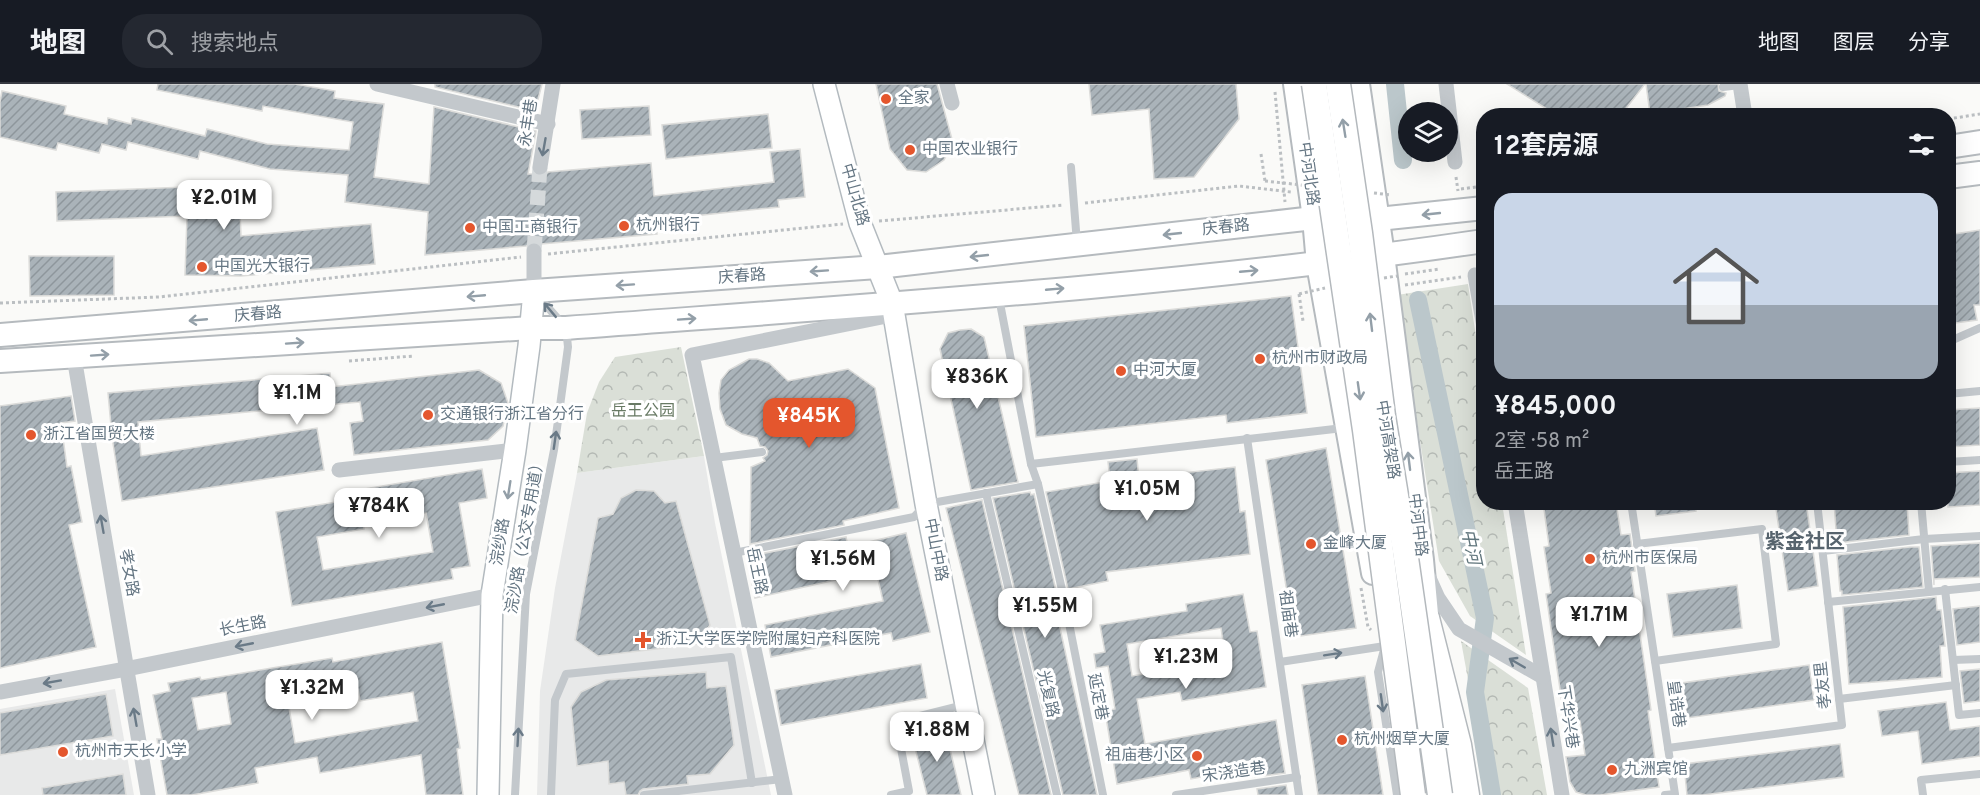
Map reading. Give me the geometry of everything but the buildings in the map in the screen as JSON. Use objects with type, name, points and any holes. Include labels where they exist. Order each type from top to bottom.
[{"type":"highway","name":"中河高架路","points":[[1314,84],[1367,442],[1413,795]]},
{"type":"highway","name":"中河高架路","points":[[1338,84],[1383,416],[1440,795]]},
{"type":"highway","points":[[1426,618],[1459,745],[1467,795]]},
{"type":"main road","name":"中山北路","points":[[824,84],[860,223],[892,303]]},
{"type":"main road","name":"中河北路","points":[[1295,84],[1311,194],[1318,264]]},
{"type":"main road","points":[[1358,84],[1383,205],[1386,248]]},
{"type":"main road","points":[[1956,146],[1980,142]]},
{"type":"main road","points":[[1956,176],[1980,173]]},
{"type":"main road","name":"庆春路","points":[[0,335],[534,291],[878,267],[1314,218],[1383,205],[1459,200],[1476,205]]},
{"type":"main road","name":"庆春路","points":[[0,362],[531,328],[566,328],[998,295],[1318,264],[1386,248],[1476,242]]},
{"type":"main road","name":"中河中路","points":[[1386,248],[1392,279],[1422,560],[1426,618],[1453,795]]},
{"type":"main road","points":[[1318,264],[1385,646],[1399,795]]},
{"type":"main road","name":"浣纱路","points":[[489,795],[492,595],[515,450],[534,291]]},
{"type":"main road","name":"中山中路","points":[[892,303],[926,504],[984,795]]},
{"type":"street","points":[[377,84],[548,124]]},
{"type":"street","name":"永丰巷","points":[[540,167],[553,84]]},
{"type":"street","points":[[947,84],[952,103]]},
{"type":"street","points":[[1446,84],[1448,102]]},
{"type":"street","points":[[1740,85],[1744,108]]},
{"type":"street","points":[[534,253],[534,291]]},
{"type":"street","name":"岳王路","points":[[785,795],[692,355],[882,317],[892,303]]},
{"type":"street","name":"孝女路","points":[[74,357],[148,795]]},
{"type":"street","points":[[339,470],[515,450]]},
{"type":"street","name":"下华兴巷","points":[[1516,510],[1562,795]]},
{"type":"street","points":[[1422,560],[1438,598],[1459,629],[1543,677]]},
{"type":"street","name":"长生路","points":[[0,692],[126,669],[492,595]]},
{"type":"lane","points":[[1723,87],[1740,85]]},
{"type":"lane","points":[[1071,167],[1077,245]]},
{"type":"lane","points":[[534,291],[566,328]]},
{"type":"lane","name":"延定巷","points":[[998,295],[1031,464],[1038,484],[1065,603],[1103,795]]},
{"type":"lane","name":"浣沙路（公交专用道）","points":[[515,795],[526,594],[554,450],[568,347],[566,328]]},
{"type":"lane","points":[[1956,338],[1980,328]]},
{"type":"lane","points":[[1956,393],[1980,391]]},
{"type":"lane","points":[[1031,464],[1348,427]]},
{"type":"lane","name":"祖庙巷","points":[[1247,438],[1299,795]]},
{"type":"lane","points":[[714,458],[762,452]]},
{"type":"lane","points":[[1956,462],[1980,460]]},
{"type":"lane","points":[[734,553],[914,517],[926,504],[1038,484]]},
{"type":"lane","name":"光复路","points":[[986,493],[1057,795]]},
{"type":"lane","name":"皇诰巷","points":[[1632,510],[1675,794],[1665,795]]},
{"type":"lane","name":"孝友里","points":[[1668,748],[1842,726],[1818,510]]},
{"type":"lane","points":[[1922,510],[1929,592]]},
{"type":"lane","points":[[1637,544],[1762,529],[1776,644],[1655,661]]},
{"type":"lane","points":[[1822,551],[1924,539],[1980,536]]},
{"type":"lane","points":[[1828,602],[1980,587]]},
{"type":"lane","points":[[1945,590],[1959,716],[1980,713]]},
{"type":"lane","points":[[1280,662],[1385,646]]},
{"type":"lane","points":[[551,795],[555,700],[567,674],[731,657],[752,783]]},
{"type":"lane","points":[[1953,660],[1980,659]]},
{"type":"lane","points":[[1839,699],[1956,685]]},
{"type":"lane","points":[[891,795],[909,791],[896,722],[966,705]]},
{"type":"lane","points":[[1923,795],[1921,780],[1980,774]]},
{"type":"lane","name":"宋浇造巷","points":[[1176,795],[1297,777]]},
{"type":"lane","points":[[644,795],[782,779]]},
{"type":"path","points":[[1274,84],[1287,221]]},
{"type":"path","points":[[1956,118],[1980,114]]},
{"type":"path","points":[[1261,154],[1265,181]]},
{"type":"path","points":[[1455,162],[1459,200],[1476,190]]},
{"type":"path","points":[[0,303],[159,297],[333,279],[534,253],[1074,204],[1239,186],[1311,194]]},
{"type":"path","points":[[1392,279],[1440,269]]},
{"type":"path","points":[[1392,279],[1401,286],[1476,274]]},
{"type":"path","points":[[1299,294],[1303,321]]},
{"type":"shaded area","name":"浙江大学医学院附属妇产科医院","points":[[704,456],[715,523],[771,795],[537,795],[540,691],[555,588],[577,473]]},
{"type":"shaded area","name":"杭州市天长小学","points":[[115,689],[134,795],[0,795],[0,709]]},
{"type":"green space","points":[[1468,284],[1476,337],[1476,510],[1503,510],[1526,655],[1470,616],[1439,561],[1397,295]]},
{"type":"green space","name":"岳王公园","points":[[681,347],[704,456],[577,473],[587,413],[599,382],[615,357]]},
{"type":"green space","points":[[1461,641],[1528,688],[1547,795],[1489,795]]},
{"type":"waterway","name":"中河","points":[[1395,84],[1398,112]]},
{"type":"waterway","name":"中河","points":[[1418,300],[1485,618],[1475,692],[1492,795]]},
{"type":"tunnel","points":[[534,251],[540,167]]},
{"type":"place","name":"全家","points":[[886,99]]},
{"type":"place","name":"中国农业银行","points":[[910,150]]},
{"type":"place","name":"杭州银行","points":[[624,226]]},
{"type":"place","name":"中国工商银行","points":[[470,228]]},
{"type":"place","name":"中国光大银行","points":[[202,267]]},
{"type":"place","name":"杭州市财政局","points":[[1260,359]]},
{"type":"place","name":"中河大厦","points":[[1121,371]]},
{"type":"place","name":"交通银行浙江省分行","points":[[428,415]]},
{"type":"place","name":"浙江省国贸大楼","points":[[31,435]]},
{"type":"place","name":"金峰大厦","points":[[1311,544]]},
{"type":"place","name":"杭州市医保局","points":[[1590,559]]},
{"type":"place","name":"浙江大学医学院附属妇产科医院","points":[[643,640]]},
{"type":"place","name":"杭州烟草大厦","points":[[1342,740]]},
{"type":"place","name":"杭州市天长小学","points":[[63,752]]},
{"type":"place","name":"祖庙巷小区","points":[[1197,756]]},
{"type":"place","name":"九洲宾馆","points":[[1612,770]]},
{"type":"district","name":"紫金社区","points":[[1805,543]]}]
